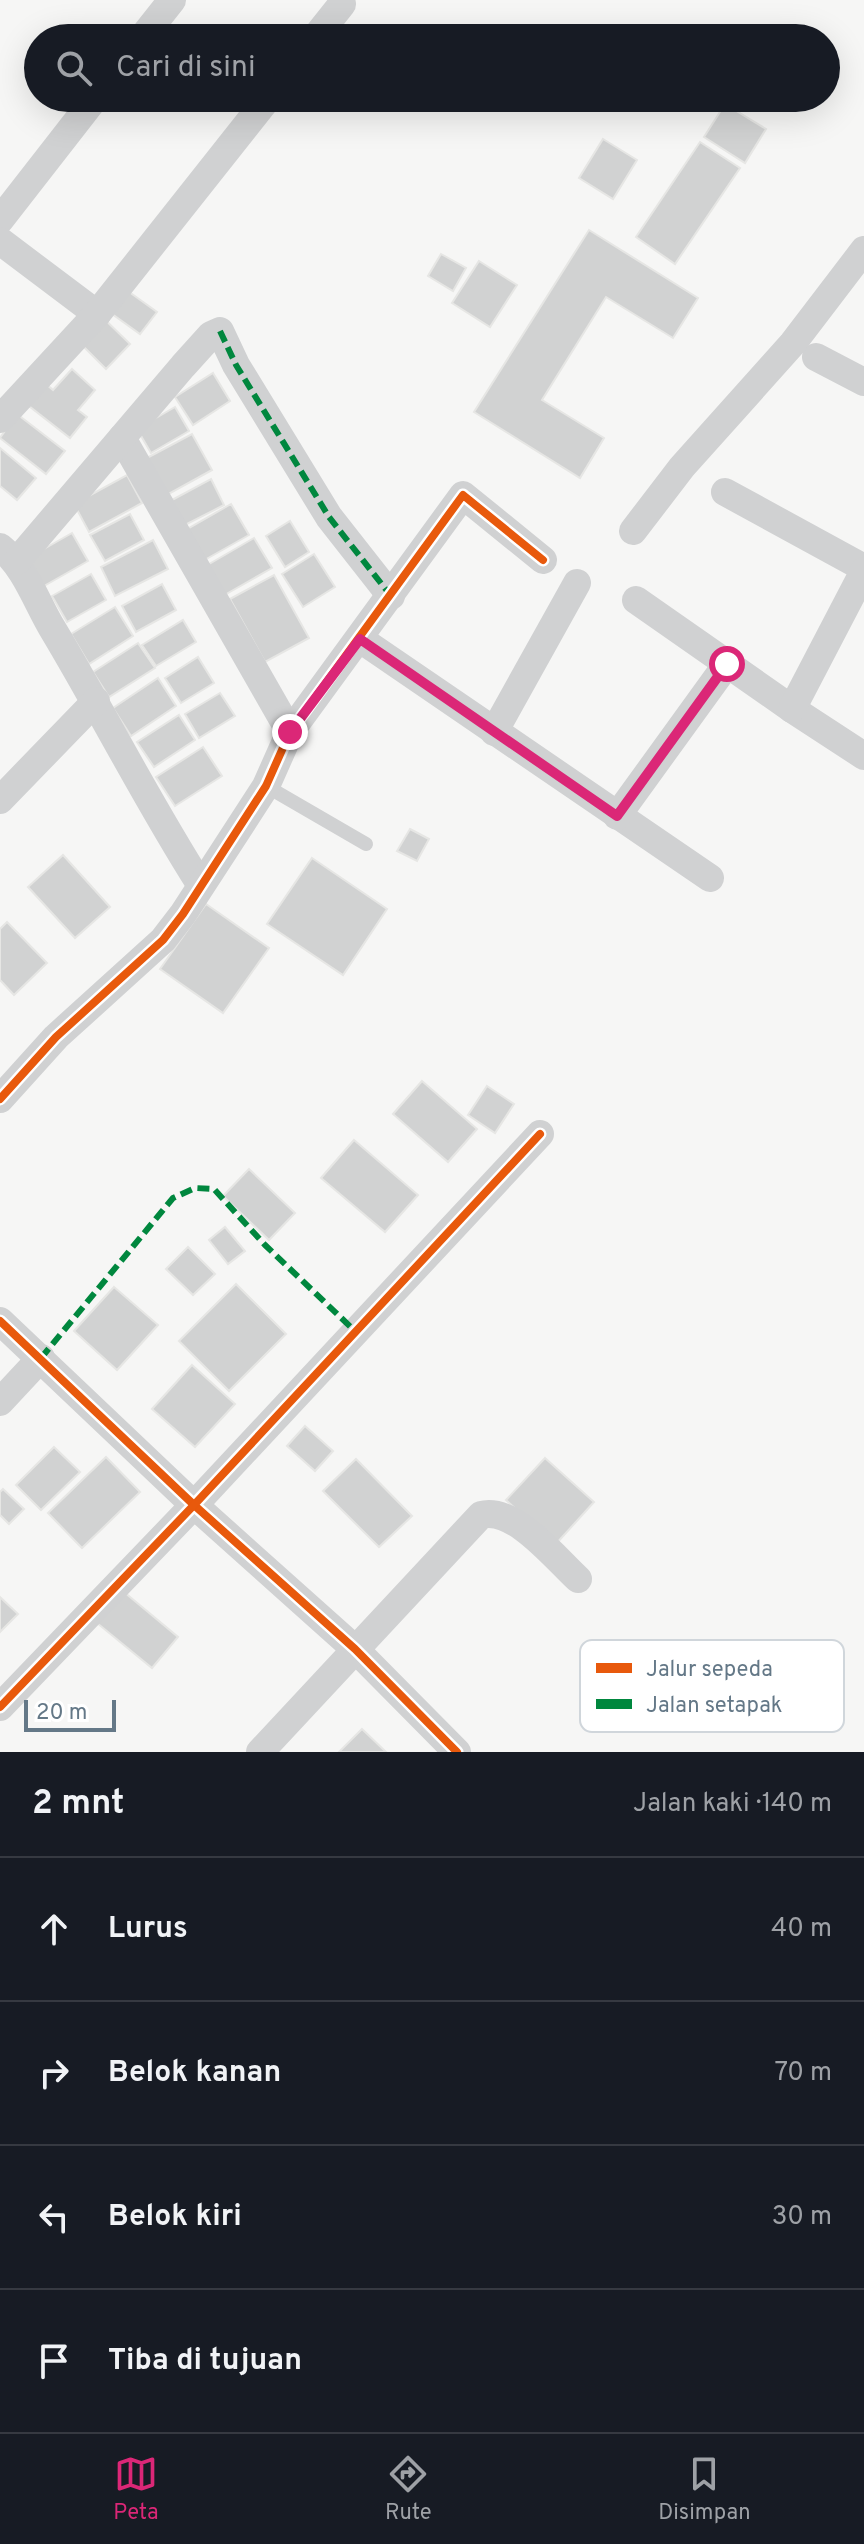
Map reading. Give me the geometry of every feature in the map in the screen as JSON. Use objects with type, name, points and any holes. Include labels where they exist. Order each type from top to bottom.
[{"type":"street","points":[[153,24],[172,0]]},
{"type":"street","points":[[326,24],[342,4]]},
{"type":"street","points":[[0,220],[84,112]]},
{"type":"street","points":[[0,419],[97,314],[257,112]]},
{"type":"street","points":[[0,241],[97,314]]},
{"type":"street","points":[[633,531],[682,467],[793,343],[864,250]]},
{"type":"street","points":[[200,884],[9,554],[122,438],[192,355],[211,335],[220,331],[236,365],[329,517],[391,596]]},
{"type":"street","points":[[816,357],[864,382]]},
{"type":"street","points":[[122,438],[290,732]]},
{"type":"street","points":[[725,492],[864,569],[792,709]]},
{"type":"street","points":[[0,1099],[56,1037],[163,940],[193,901],[200,884],[266,786],[290,732],[463,495],[543,560]]},
{"type":"street","points":[[494,732],[577,583]]},
{"type":"street","points":[[636,600],[864,756]]},
{"type":"street","points":[[360,639],[710,878]]},
{"type":"street","points":[[617,816],[727,664]]},
{"type":"street","points":[[0,800],[96,701]]},
{"type":"street","points":[[0,1707],[194,1505],[540,1134]]},
{"type":"street","points":[[0,1321],[194,1505],[355,1649],[457,1752]]},
{"type":"street","points":[[0,1402],[41,1358]]},
{"type":"street","points":[[260,1752],[481,1515],[491,1512],[515,1520],[578,1579]]},
{"type":"lane","points":[[266,786],[366,844]]},
{"type":"building","points":[[720,112],[738,112],[766,129],[745,163],[704,137]]},
{"type":"building","points":[[603,139],[637,160],[613,199],[579,178]]},
{"type":"building","points":[[700,142],[740,168],[675,264],[636,237]]},
{"type":"building","points":[[589,230],[698,298],[673,338],[606,297],[542,400],[604,438],[580,478],[474,412]]},
{"type":"building","points":[[441,254],[466,268],[453,291],[428,276]]},
{"type":"building","points":[[479,261],[517,285],[490,327],[452,303]]},
{"type":"building","points":[[125,289],[157,312],[140,334],[108,311]]},
{"type":"building","points":[[95,310],[130,344],[106,369],[71,334]]},
{"type":"building","points":[[72,369],[95,390],[78,410],[87,417],[70,438],[20,399],[38,377],[53,390]]},
{"type":"building","points":[[213,373],[230,401],[193,425],[175,397]]},
{"type":"building","points":[[175,407],[189,431],[151,453],[137,429]]},
{"type":"building","points":[[17,414],[65,451],[46,474],[0,438]]},
{"type":"building","points":[[192,434],[212,470],[165,496],[145,459]]},
{"type":"building","points":[[0,448],[36,478],[17,500],[0,486]]},
{"type":"building","points":[[127,475],[142,503],[89,532],[74,504]]},
{"type":"building","points":[[211,479],[224,505],[185,525],[172,500]]},
{"type":"building","points":[[231,504],[249,535],[201,562],[184,531]]},
{"type":"building","points":[[130,514],[144,540],[105,561],[90,535]]},
{"type":"building","points":[[290,521],[309,552],[285,567],[266,536]]},
{"type":"building","points":[[72,533],[88,561],[44,586],[28,558]]},
{"type":"building","points":[[254,538],[272,568],[221,597],[204,567]]},
{"type":"building","points":[[153,540],[168,569],[115,596],[101,567]]},
{"type":"building","points":[[314,554],[335,587],[303,607],[282,574]]},
{"type":"building","points":[[91,574],[106,600],[67,622],[52,596]]},
{"type":"building","points":[[274,575],[309,638],[265,662],[230,599]]},
{"type":"building","points":[[162,584],[176,610],[136,632],[122,606]]},
{"type":"building","points":[[115,607],[133,636],[89,664],[71,634]]},
{"type":"building","points":[[183,620],[196,642],[156,666],[142,645]]},
{"type":"building","points":[[138,643],[155,668],[109,697],[93,672]]},
{"type":"building","points":[[198,657],[214,683],[181,703],[165,678]]},
{"type":"building","points":[[158,678],[176,706],[131,736],[113,708]]},
{"type":"building","points":[[220,693],[235,716],[199,738],[185,714]]},
{"type":"building","points":[[179,715],[195,740],[154,767],[137,742]]},
{"type":"building","points":[[203,747],[222,776],[175,806],[156,777]]},
{"type":"building","points":[[410,829],[429,839],[417,861],[397,851]]},
{"type":"building","points":[[63,855],[110,907],[75,938],[28,887]]},
{"type":"building","points":[[312,858],[387,909],[343,975],[267,924]]},
{"type":"building","points":[[206,904],[269,948],[223,1013],[160,969]]},
{"type":"building","points":[[7,922],[47,963],[14,995],[0,980],[0,929]]},
{"type":"building","points":[[422,1081],[477,1129],[448,1162],[393,1114]]},
{"type":"building","points":[[487,1086],[514,1104],[495,1133],[468,1115]]},
{"type":"building","points":[[354,1140],[418,1195],[385,1232],[321,1178]]},
{"type":"building","points":[[249,1169],[295,1213],[269,1240],[223,1196]]},
{"type":"building","points":[[225,1227],[245,1251],[228,1264],[209,1240]]},
{"type":"building","points":[[188,1247],[215,1274],[193,1295],[166,1269]]},
{"type":"building","points":[[236,1284],[286,1334],[229,1391],[179,1341]]},
{"type":"building","points":[[114,1287],[158,1325],[117,1370],[74,1331]]},
{"type":"building","points":[[192,1365],[235,1404],[195,1447],[152,1409]]},
{"type":"building","points":[[305,1426],[333,1451],[315,1471],[287,1446]]},
{"type":"building","points":[[54,1447],[80,1472],[41,1510],[16,1485]]},
{"type":"building","points":[[106,1457],[140,1492],[82,1548],[48,1513]]},
{"type":"building","points":[[545,1458],[594,1502],[555,1545],[506,1500]]},
{"type":"building","points":[[356,1459],[412,1516],[379,1547],[323,1491]]},
{"type":"building","points":[[3,1489],[24,1509],[9,1524],[0,1515],[0,1492]]},
{"type":"building","points":[[124,1592],[178,1637],[152,1668],[97,1623]]},
{"type":"building","points":[[0,1597],[18,1614],[0,1632]]},
{"type":"building","points":[[362,1729],[386,1752],[339,1752]]},
{"type":"marked path","points":[[220,331],[236,365],[329,517],[391,596]]},
{"type":"marked path","points":[[41,1358],[173,1198],[195,1188],[214,1189],[265,1245],[356,1332]]},
{"type":"cycle path","points":[[0,1099],[56,1037],[163,940],[183,914],[266,786],[290,732],[463,495],[543,560]]},
{"type":"cycle path","points":[[0,1707],[194,1505],[540,1134]]},
{"type":"cycle path","points":[[0,1321],[194,1505],[355,1649],[457,1752]]},
{"type":"route","points":[[290,732],[360,639],[617,816],[727,664]]}]
